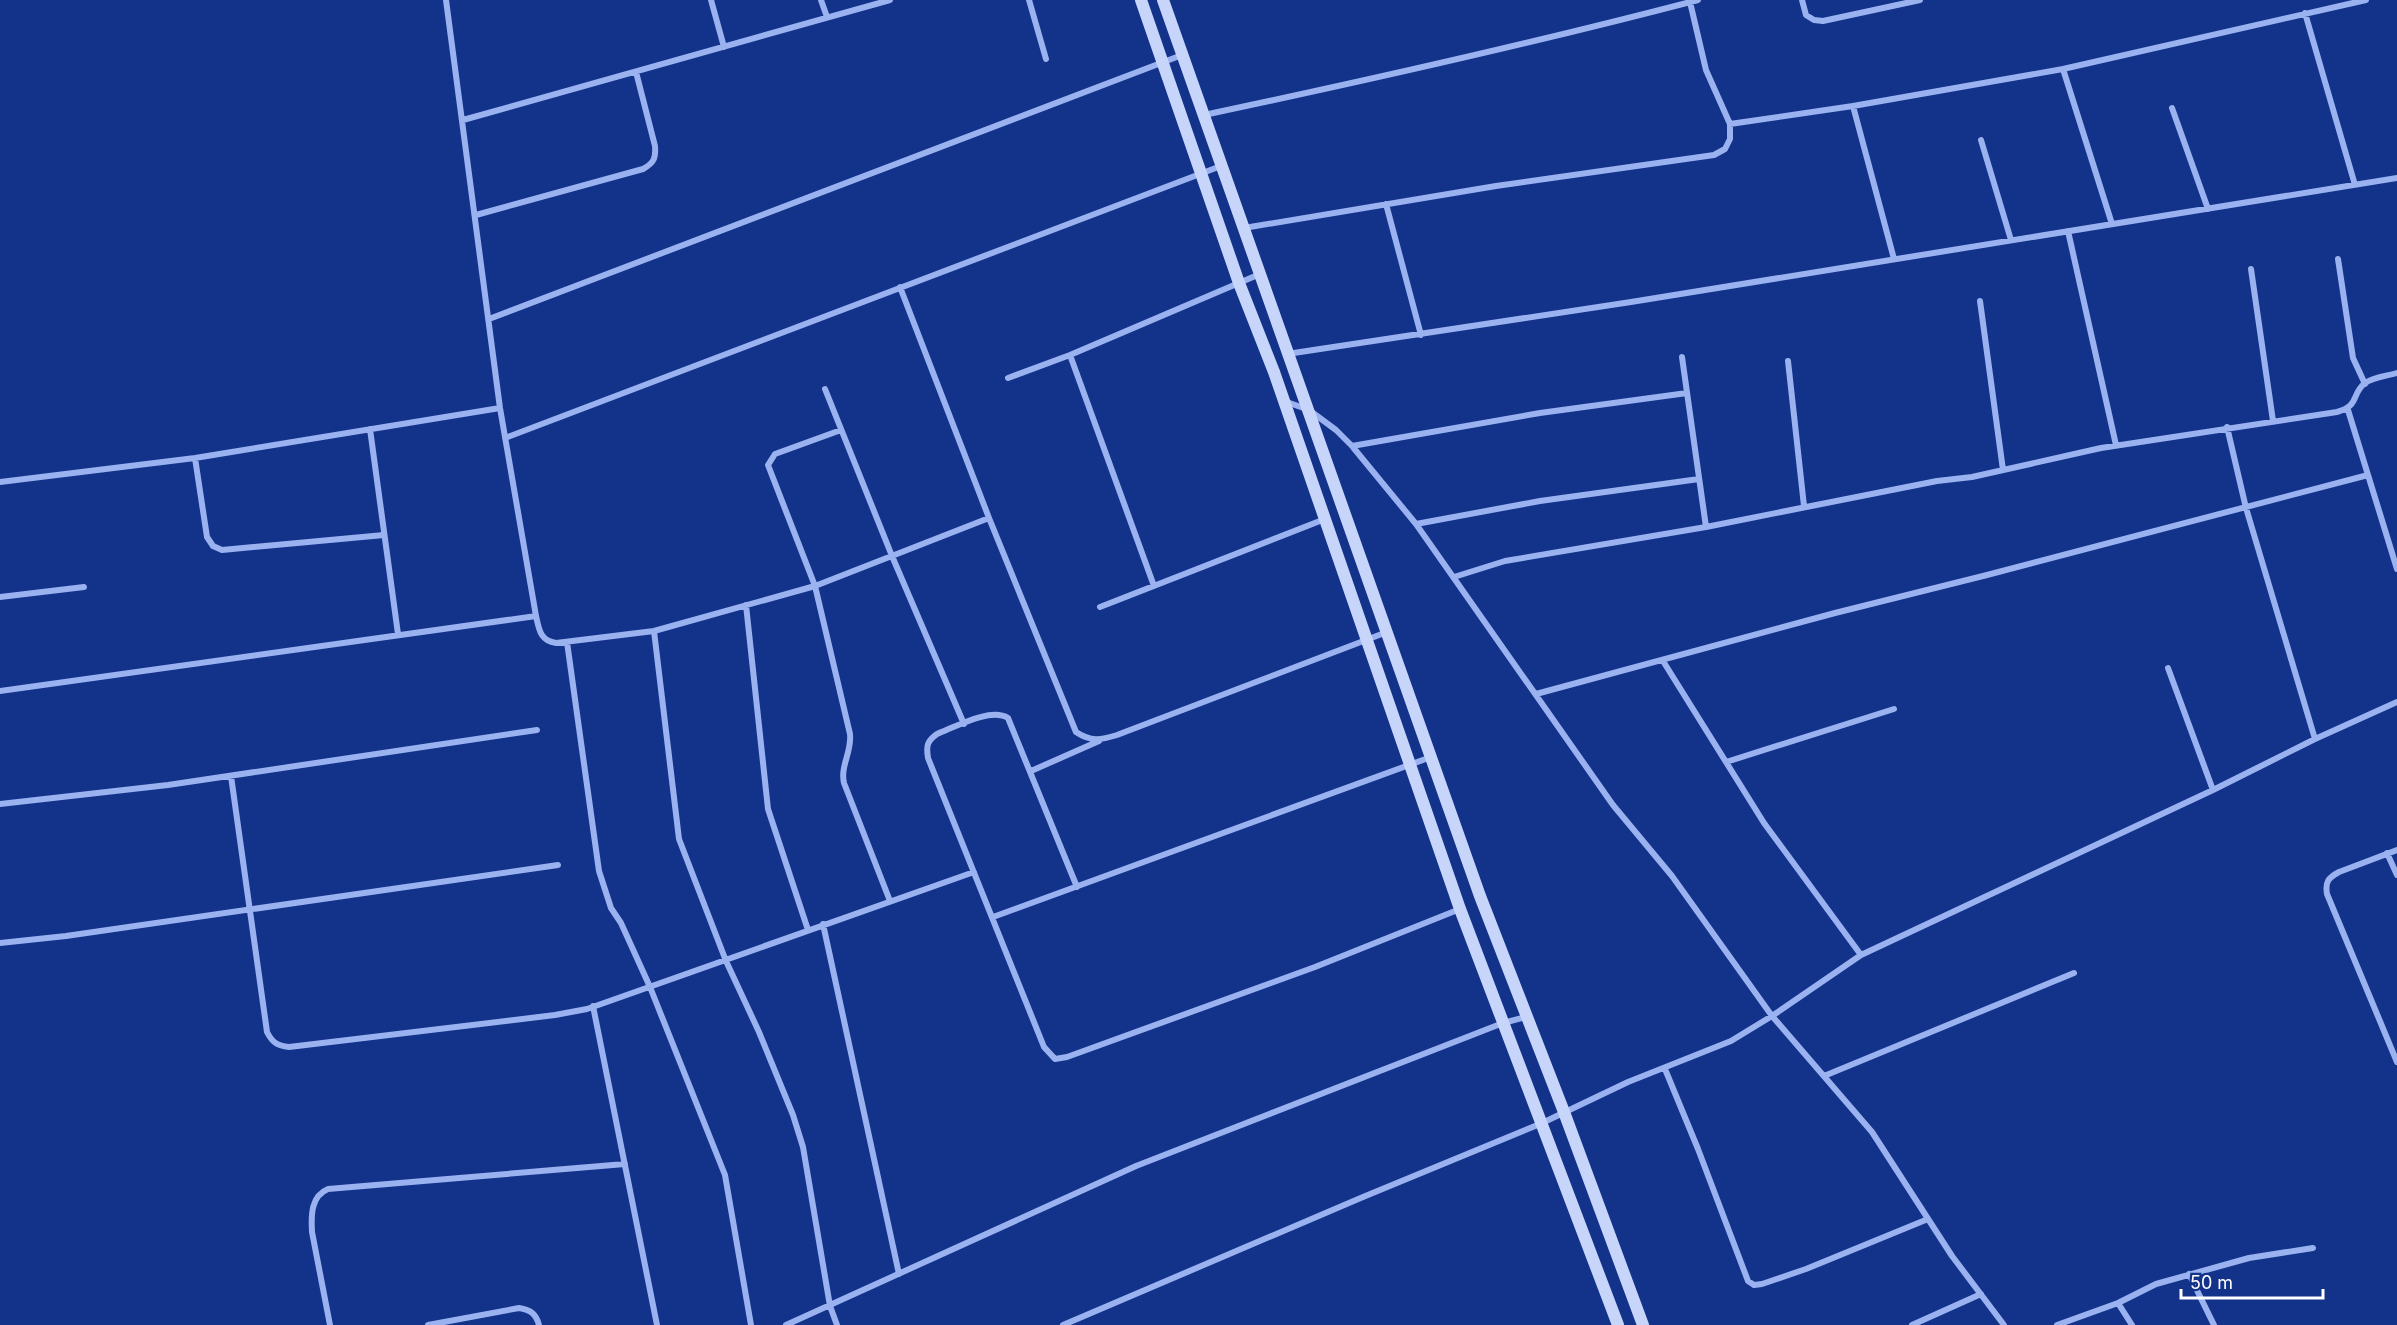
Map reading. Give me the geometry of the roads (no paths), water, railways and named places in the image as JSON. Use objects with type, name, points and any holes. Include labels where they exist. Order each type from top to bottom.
[{"type":"main road","points":[[1141,0],[1239,283],[1284,401],[1460,909],[1618,1325]]},
{"type":"main road","points":[[1162,0],[1244,228],[1286,355],[1309,410],[1431,757],[1526,1017],[1564,1112],[1639,1324]]},
{"type":"street","points":[[446,0],[464,120],[500,408],[541,636],[548,642],[567,642],[654,631],[815,586],[988,518]]},
{"type":"street","points":[[711,0],[724,47]]},
{"type":"street","points":[[821,0],[827,17]]},
{"type":"street","points":[[464,120],[890,0]]},
{"type":"street","points":[[1029,0],[1046,59]]},
{"type":"street","points":[[1203,115],[1402,73],[1577,32],[1698,0]]},
{"type":"street","points":[[1802,0],[1806,15],[1814,20],[1823,21],[1920,0]]},
{"type":"street","points":[[1730,124],[1853,106],[2063,69],[2366,0]]},
{"type":"street","points":[[1244,228],[1386,204],[1714,155],[1725,149],[1731,139],[1730,124],[1706,70],[1690,2]]},
{"type":"street","points":[[2305,13],[2355,185]]},
{"type":"street","points":[[489,319],[1182,55]]},
{"type":"street","points":[[2063,69],[2112,224]]},
{"type":"street","points":[[476,215],[652,165],[656,157],[655,146],[636,72]]},
{"type":"street","points":[[1853,106],[1894,259]]},
{"type":"street","points":[[2172,108],[2208,209]]},
{"type":"street","points":[[1981,140],[2011,240]]},
{"type":"street","points":[[505,438],[1221,166]]},
{"type":"street","points":[[1286,355],[2397,178]]},
{"type":"street","points":[[1386,204],[1421,335]]},
{"type":"street","points":[[2068,231],[2116,445]]},
{"type":"street","points":[[2338,259],[2353,358],[2365,384]]},
{"type":"street","points":[[2252,269],[2273,421]]},
{"type":"street","points":[[1008,378],[1070,356],[1260,274]]},
{"type":"street","points":[[900,287],[988,518],[1076,732],[1087,739],[1100,740]]},
{"type":"street","points":[[1980,301],[2003,470]]},
{"type":"street","points":[[1070,356],[1154,585]]},
{"type":"street","points":[[1682,357],[1706,527]]},
{"type":"street","points":[[1788,361],[1804,506]]},
{"type":"street","points":[[1454,577],[1505,561],[1706,527],[1804,506],[2003,470],[2116,445],[2348,410],[2365,384],[2397,373]]},
{"type":"street","points":[[825,389],[892,556],[964,724]]},
{"type":"street","points":[[1352,446],[1540,413],[1687,393]]},
{"type":"street","points":[[1284,401],[1309,410],[1352,446],[1416,524],[1613,806],[1672,876],[1772,1016],[1872,1132],[1952,1256],[2004,1325]]},
{"type":"street","points":[[0,482],[195,458],[500,408]]},
{"type":"street","points":[[2348,410],[2397,569]]},
{"type":"street","points":[[2227,427],[2246,508],[2315,739]]},
{"type":"street","points":[[370,429],[398,634]]},
{"type":"street","points":[[841,430],[775,454],[768,465],[815,586],[850,734],[850,750],[842,775],[890,901]]},
{"type":"street","points":[[195,458],[207,537],[213,546],[222,550],[384,535]]},
{"type":"street","points":[[1536,694],[1835,613],[2368,475]]},
{"type":"street","points":[[1416,524],[1540,501],[1700,479]]},
{"type":"street","points":[[1100,607],[1325,519]]},
{"type":"street","points":[[2388,540],[2397,536]]},
{"type":"street","points":[[0,597],[84,587]]},
{"type":"street","points":[[746,605],[768,809],[808,930]]},
{"type":"street","points":[[0,691],[536,616]]},
{"type":"street","points":[[654,631],[679,838],[726,961],[759,1032],[800,1136],[830,1306],[837,1325]]},
{"type":"street","points":[[1031,771],[1100,740],[1387,632]]},
{"type":"street","points":[[567,642],[599,871],[611,908],[621,923],[650,987],[725,1175],[751,1325]]},
{"type":"street","points":[[1663,660],[1764,823],[1861,955]]},
{"type":"street","points":[[2168,668],[2213,790]]},
{"type":"street","points":[[1063,1325],[1540,1124],[1628,1082],[1731,1041],[1861,955],[2397,702]]},
{"type":"street","points":[[1726,762],[1894,709]]},
{"type":"street","points":[[1077,887],[1008,718],[1001,713],[991,714],[937,734],[929,740],[926,749],[974,872],[1044,1047],[1055,1059],[1067,1057],[1315,967],[1460,909]]},
{"type":"street","points":[[0,804],[231,776],[537,730]]},
{"type":"street","points":[[993,917],[1431,757]]},
{"type":"street","points":[[231,776],[267,1032],[272,1041],[280,1046],[289,1047],[555,1015],[593,1006],[974,872]]},
{"type":"street","points":[[2397,850],[2338,872],[2330,877],[2325,885],[2397,1062]]},
{"type":"street","points":[[2387,854],[2397,875]]},
{"type":"street","points":[[0,943],[66,936],[558,865]]},
{"type":"street","points":[[823,924],[899,1274]]},
{"type":"street","points":[[1824,1076],[2074,973]]},
{"type":"street","points":[[593,1006],[657,1325]]},
{"type":"street","points":[[786,1325],[1136,1166],[1503,1023],[1526,1017]]},
{"type":"street","points":[[1665,1069],[1748,1281],[1754,1285],[1806,1269],[1928,1219]]},
{"type":"street","points":[[330,1325],[312,1232],[311,1218],[315,1200],[320,1192],[328,1189],[624,1164]]},
{"type":"street","points":[[2057,1325],[2118,1304],[2156,1284],[2189,1274],[2249,1258],[2313,1248]]},
{"type":"street","points":[[2189,1274],[2214,1325]]},
{"type":"street","points":[[1912,1325],[1981,1294]]},
{"type":"street","points":[[2118,1304],[2132,1325]]},
{"type":"street","points":[[428,1325],[519,1308],[528,1309],[535,1314],[539,1325]]}]
